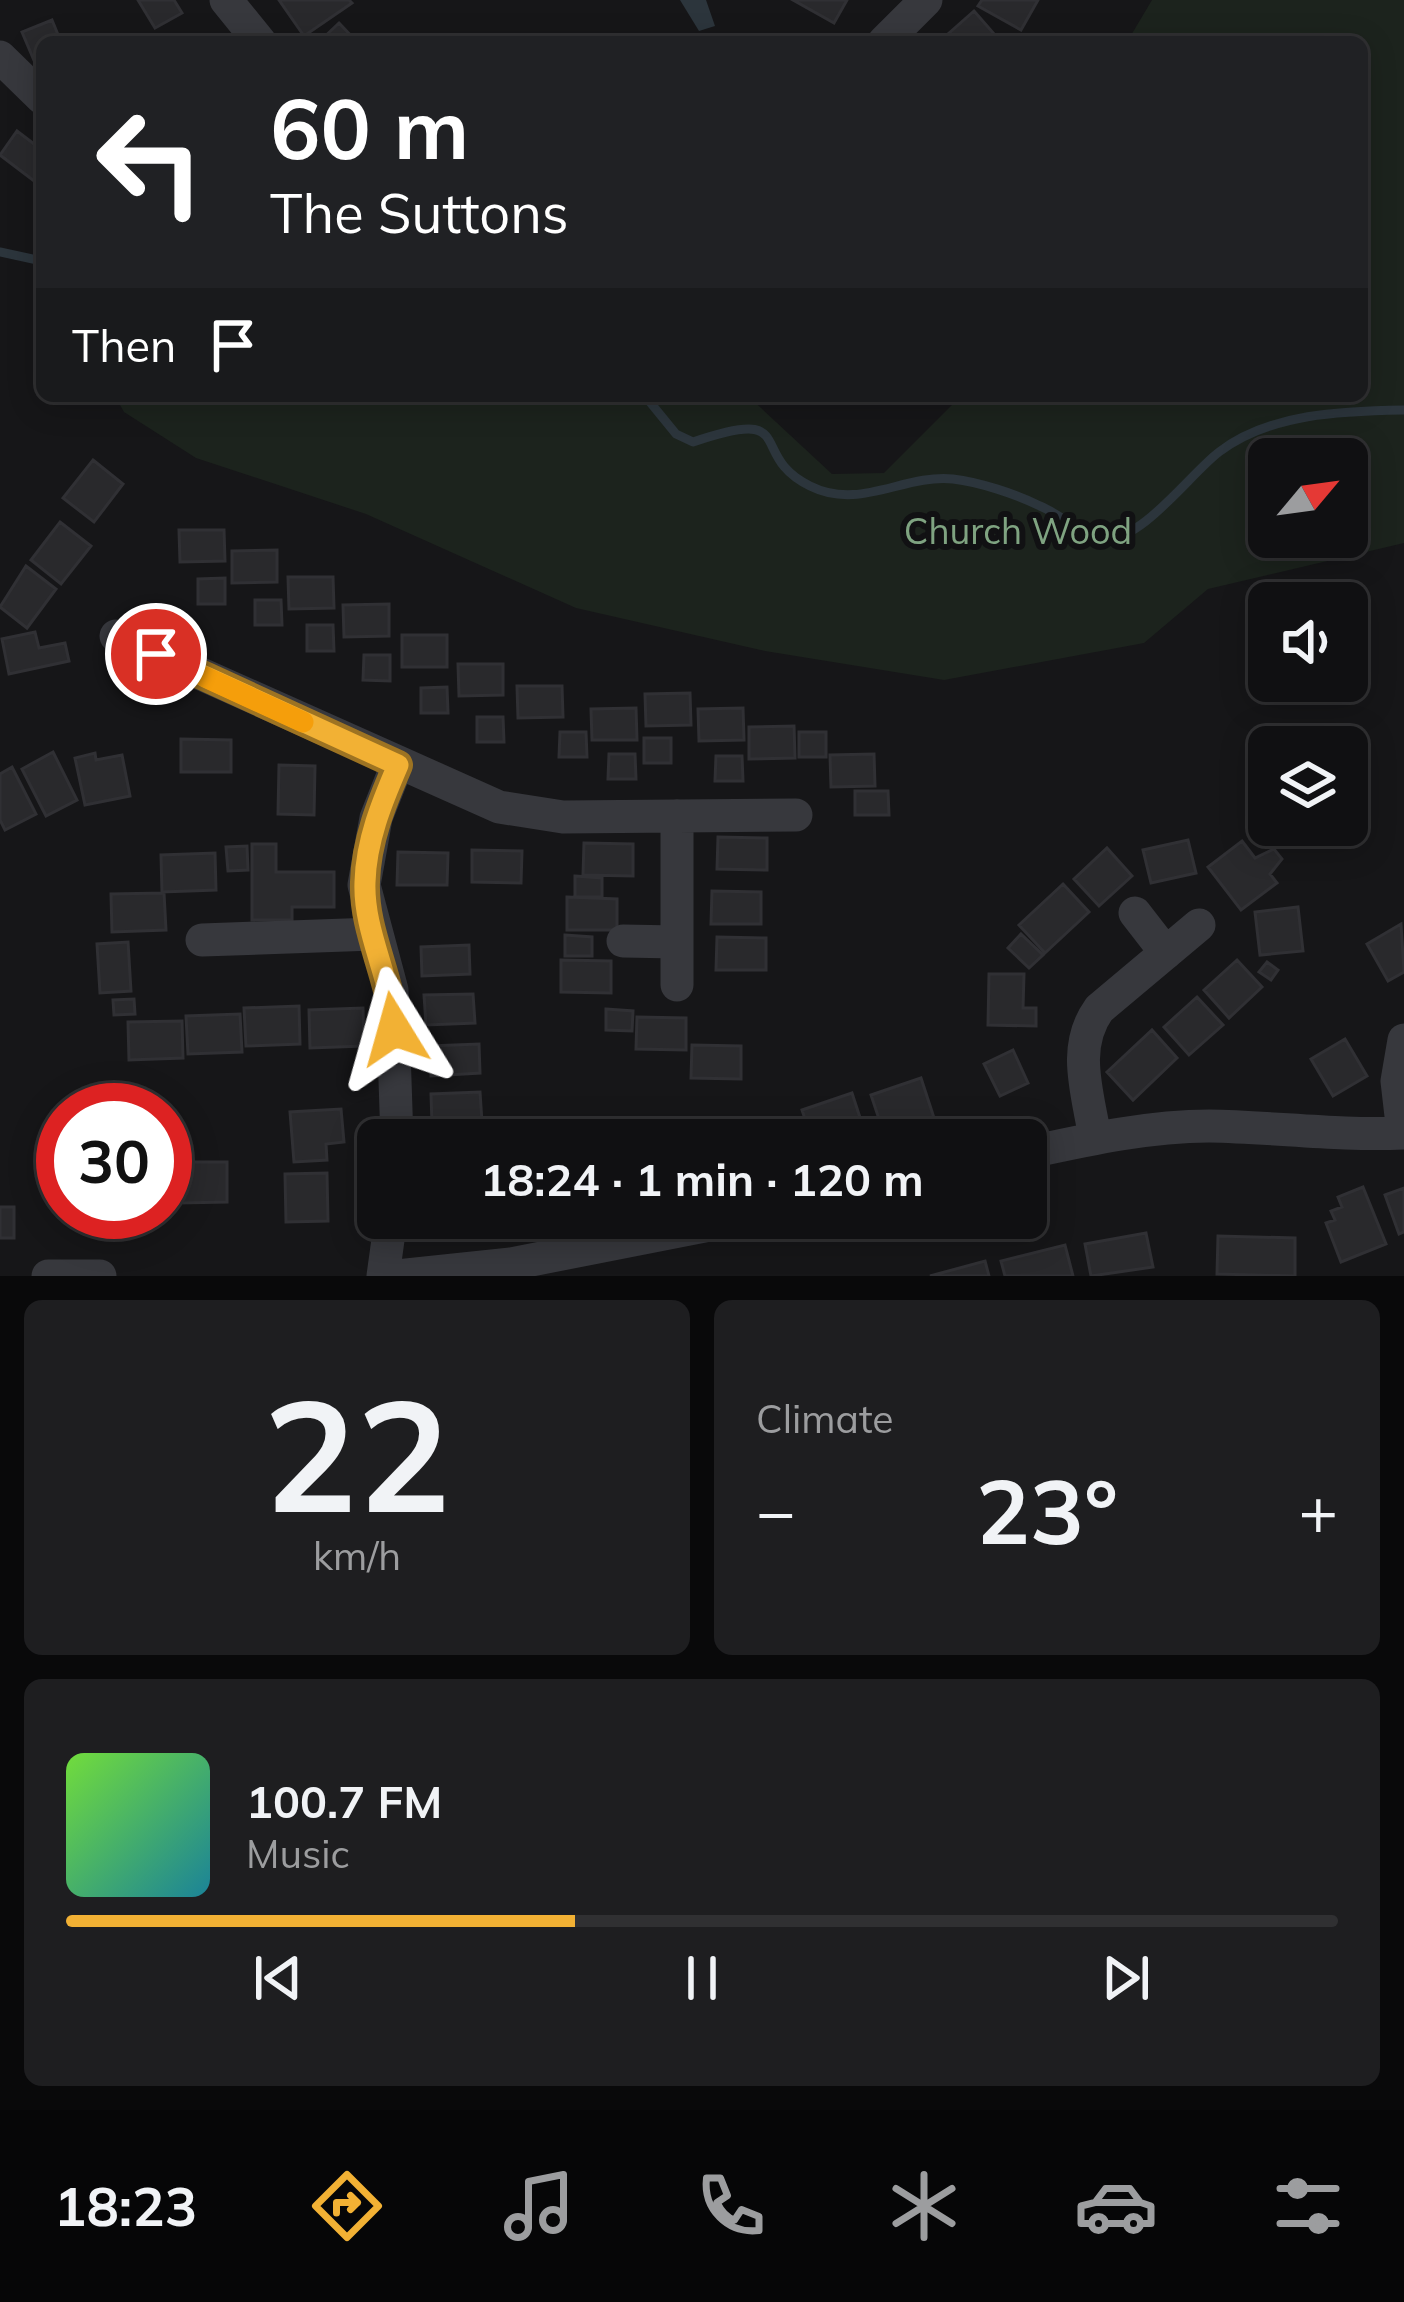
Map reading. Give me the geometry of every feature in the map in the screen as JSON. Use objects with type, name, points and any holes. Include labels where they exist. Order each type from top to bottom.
[{"type":"street","points":[[226,0],[255,36]]},
{"type":"street","points":[[890,36],[926,0]]},
{"type":"street","points":[[0,58],[36,92]]},
{"type":"street","points":[[116,636],[499,807],[563,817],[796,815]]},
{"type":"street","points":[[396,1119],[392,990],[364,885],[376,818],[398,765]]},
{"type":"street","points":[[677,816],[677,985]]},
{"type":"street","points":[[1135,913],[1166,953]]},
{"type":"street","points":[[1095,1138],[1081,1047],[1087,1026],[1099,1009],[1199,925]]},
{"type":"street","points":[[202,940],[374,934]]},
{"type":"street","points":[[623,941],[677,942]]},
{"type":"street","points":[[1047,1148],[1095,1138],[1209,1126],[1335,1136],[1404,1133],[1396,1081],[1404,1040]]},
{"type":"street","points":[[383,1276],[388,1239]]},
{"type":"street","points":[[397,1276],[511,1264],[638,1239]]},
{"type":"green space","name":"Church Wood","points":[[1152,0],[1404,0],[1404,543],[1368,551],[1368,438],[1248,438],[1248,558],[1340,558],[1208,589],[1144,643],[944,680],[765,651],[576,608],[366,514],[196,458],[124,412],[118,402],[754,402],[832,474],[884,473],[955,402],[1368,402],[1368,36],[1131,36]]},
{"type":"shaded area","points":[[680,0],[706,0],[715,26],[699,31]]},
{"type":"building","points":[[138,0],[174,0],[182,13],[155,28]]},
{"type":"building","points":[[279,0],[349,0],[352,3],[304,36]]},
{"type":"building","points":[[793,0],[847,0],[834,23]]},
{"type":"building","points":[[982,0],[1038,0],[1021,30],[978,6]]},
{"type":"building","points":[[974,11],[995,35],[994,36],[946,36]]},
{"type":"building","points":[[52,20],[59,36],[36,36],[36,65],[22,32]]},
{"type":"building","points":[[339,23],[351,36],[325,36]]},
{"type":"building","points":[[17,131],[36,145],[36,182],[0,155]]},
{"type":"building","points":[[93,460],[123,484],[94,522],[63,498]]},
{"type":"building","points":[[60,522],[91,546],[61,584],[31,560]]},
{"type":"building","points":[[179,530],[224,530],[225,561],[180,562]]},
{"type":"building","points":[[277,550],[277,582],[232,583],[232,551]]},
{"type":"building","points":[[26,566],[56,589],[27,628],[0,607]]},
{"type":"building","points":[[288,577],[333,577],[334,608],[289,609]]},
{"type":"building","points":[[225,578],[225,604],[198,604],[198,579]]},
{"type":"building","points":[[255,600],[281,600],[282,625],[255,625]]},
{"type":"building","points":[[389,604],[389,636],[344,637],[343,605]]},
{"type":"building","points":[[307,625],[333,625],[334,651],[307,651]]},
{"type":"building","points":[[35,632],[39,648],[65,643],[69,661],[9,674],[2,639]]},
{"type":"building","points":[[402,635],[447,635],[447,667],[402,667]]},
{"type":"building","points":[[364,655],[390,655],[390,681],[363,680]]},
{"type":"building","points":[[458,664],[503,664],[503,695],[459,696]]},
{"type":"building","points":[[517,686],[562,686],[563,717],[518,718]]},
{"type":"building","points":[[447,687],[448,713],[421,713],[421,688]]},
{"type":"building","points":[[690,693],[691,725],[646,726],[645,694]]},
{"type":"building","points":[[636,708],[637,740],[592,740],[591,709]]},
{"type":"building","points":[[743,708],[744,740],[699,741],[698,709]]},
{"type":"building","points":[[477,717],[503,717],[504,742],[477,742]]},
{"type":"building","points":[[794,726],[795,758],[749,759],[749,727]]},
{"type":"building","points":[[560,732],[586,732],[587,757],[559,757]]},
{"type":"building","points":[[799,732],[826,732],[826,757],[799,757]]},
{"type":"building","points":[[644,738],[671,738],[671,763],[644,763]]},
{"type":"building","points":[[181,739],[231,740],[231,772],[181,772]]},
{"type":"building","points":[[53,752],[77,800],[46,816],[22,769]]},
{"type":"building","points":[[95,753],[96,760],[122,755],[130,796],[85,805],[75,758]]},
{"type":"building","points":[[609,754],[635,754],[636,779],[608,779]]},
{"type":"building","points":[[874,754],[875,786],[831,787],[830,755]]},
{"type":"building","points":[[716,756],[742,756],[743,781],[715,781]]},
{"type":"building","points":[[279,765],[315,766],[314,815],[278,814]]},
{"type":"building","points":[[12,767],[36,814],[5,830],[0,820],[0,774]]},
{"type":"building","points":[[855,791],[888,791],[889,815],[855,815]]},
{"type":"building","points":[[718,837],[767,838],[767,870],[717,869]]},
{"type":"building","points":[[1188,840],[1196,873],[1151,883],[1143,850]]},
{"type":"building","points":[[1242,841],[1255,858],[1274,849],[1282,859],[1270,874],[1277,883],[1241,910],[1208,867]]},
{"type":"building","points":[[584,843],[633,844],[633,876],[583,875]]},
{"type":"building","points":[[252,844],[276,844],[276,872],[334,872],[334,907],[292,907],[292,920],[252,920]]},
{"type":"building","points":[[247,846],[248,870],[228,871],[226,847]]},
{"type":"building","points":[[1107,848],[1132,876],[1099,906],[1074,879]]},
{"type":"building","points":[[472,850],[522,851],[521,883],[472,882]]},
{"type":"building","points":[[398,852],[448,853],[447,885],[397,885]]},
{"type":"building","points":[[215,853],[216,890],[162,892],[161,855]]},
{"type":"building","points":[[575,876],[602,878],[602,897],[575,897]]},
{"type":"building","points":[[1063,884],[1089,912],[1045,953],[1019,925]]},
{"type":"building","points":[[712,891],[761,892],[761,924],[711,924]]},
{"type":"building","points":[[164,893],[166,930],[112,932],[111,894]]},
{"type":"building","points":[[567,897],[617,899],[617,930],[567,930]]},
{"type":"building","points":[[1298,907],[1303,951],[1260,955],[1255,912]]},
{"type":"building","points":[[1401,924],[1404,972],[1388,981],[1367,944]]},
{"type":"building","points":[[1021,934],[1043,955],[1029,968],[1008,948]]},
{"type":"building","points":[[565,935],[592,937],[592,956],[565,956]]},
{"type":"building","points":[[717,937],[766,938],[766,970],[716,970]]},
{"type":"building","points":[[128,942],[131,991],[100,993],[97,944]]},
{"type":"building","points":[[469,945],[470,974],[422,976],[421,947]]},
{"type":"building","points":[[561,960],[611,961],[611,993],[561,992]]},
{"type":"building","points":[[1237,960],[1262,987],[1229,1018],[1204,990]]},
{"type":"building","points":[[1267,962],[1278,970],[1271,980],[1259,972]]},
{"type":"building","points":[[989,974],[1024,974],[1023,1008],[1036,1008],[1036,1026],[988,1025]]},
{"type":"building","points":[[473,994],[475,1023],[426,1025],[424,995]]},
{"type":"building","points":[[1197,997],[1223,1025],[1189,1055],[1164,1027]]},
{"type":"building","points":[[134,999],[135,1014],[114,1015],[113,1000]]},
{"type":"building","points":[[299,1006],[300,1044],[246,1046],[244,1008]]},
{"type":"building","points":[[363,1008],[364,1046],[310,1048],[309,1010]]},
{"type":"building","points":[[606,1009],[633,1011],[632,1031],[606,1030]]},
{"type":"building","points":[[240,1014],[242,1052],[188,1054],[186,1016]]},
{"type":"building","points":[[637,1017],[686,1018],[686,1050],[636,1049]]},
{"type":"building","points":[[182,1021],[183,1058],[129,1060],[128,1022]]},
{"type":"building","points":[[1152,1030],[1177,1058],[1133,1100],[1107,1072]]},
{"type":"building","points":[[1345,1039],[1367,1076],[1333,1096],[1311,1059]]},
{"type":"building","points":[[479,1044],[480,1073],[431,1076],[430,1046]]},
{"type":"building","points":[[692,1045],[741,1046],[741,1079],[691,1078]]},
{"type":"building","points":[[1013,1050],[1028,1083],[1000,1096],[984,1064]]},
{"type":"building","points":[[921,1078],[934,1119],[879,1119],[871,1095]]},
{"type":"building","points":[[480,1092],[482,1119],[432,1119],[431,1094]]},
{"type":"building","points":[[852,1093],[860,1119],[805,1119],[802,1110]]},
{"type":"building","points":[[341,1109],[344,1142],[326,1144],[327,1160],[294,1162],[290,1112]]},
{"type":"building","points":[[192,1162],[227,1162],[227,1202],[192,1203]]},
{"type":"building","points":[[327,1173],[328,1221],[286,1222],[285,1174]]},
{"type":"building","points":[[1363,1187],[1386,1244],[1341,1262],[1326,1223],[1335,1220],[1331,1211],[1342,1207],[1338,1197]]},
{"type":"building","points":[[1404,1188],[1404,1232],[1399,1234],[1385,1195]]},
{"type":"building","points":[[0,1207],[14,1207],[14,1238],[0,1238]]},
{"type":"building","points":[[1146,1233],[1153,1267],[1091,1276],[1085,1244]]},
{"type":"building","points":[[1218,1236],[1295,1238],[1295,1276],[1217,1274]]},
{"type":"building","points":[[1065,1245],[1073,1276],[1005,1276],[1001,1261]]},
{"type":"building","points":[[985,1261],[989,1276],[930,1276]]},
{"type":"waterway","points":[[0,252],[36,260]]},
{"type":"waterway","points":[[650,402],[676,434],[693,442],[726,432],[761,431],[791,474],[828,493],[864,493],[953,479],[1020,497],[1105,538],[1134,530],[1219,452],[1261,429],[1332,413],[1404,410]]},
{"type":"slow traffic","points":[[205,677],[303,722]]},
{"type":"route","points":[[156,654],[398,765],[376,818],[364,885],[392,990],[394,1029]]}]
